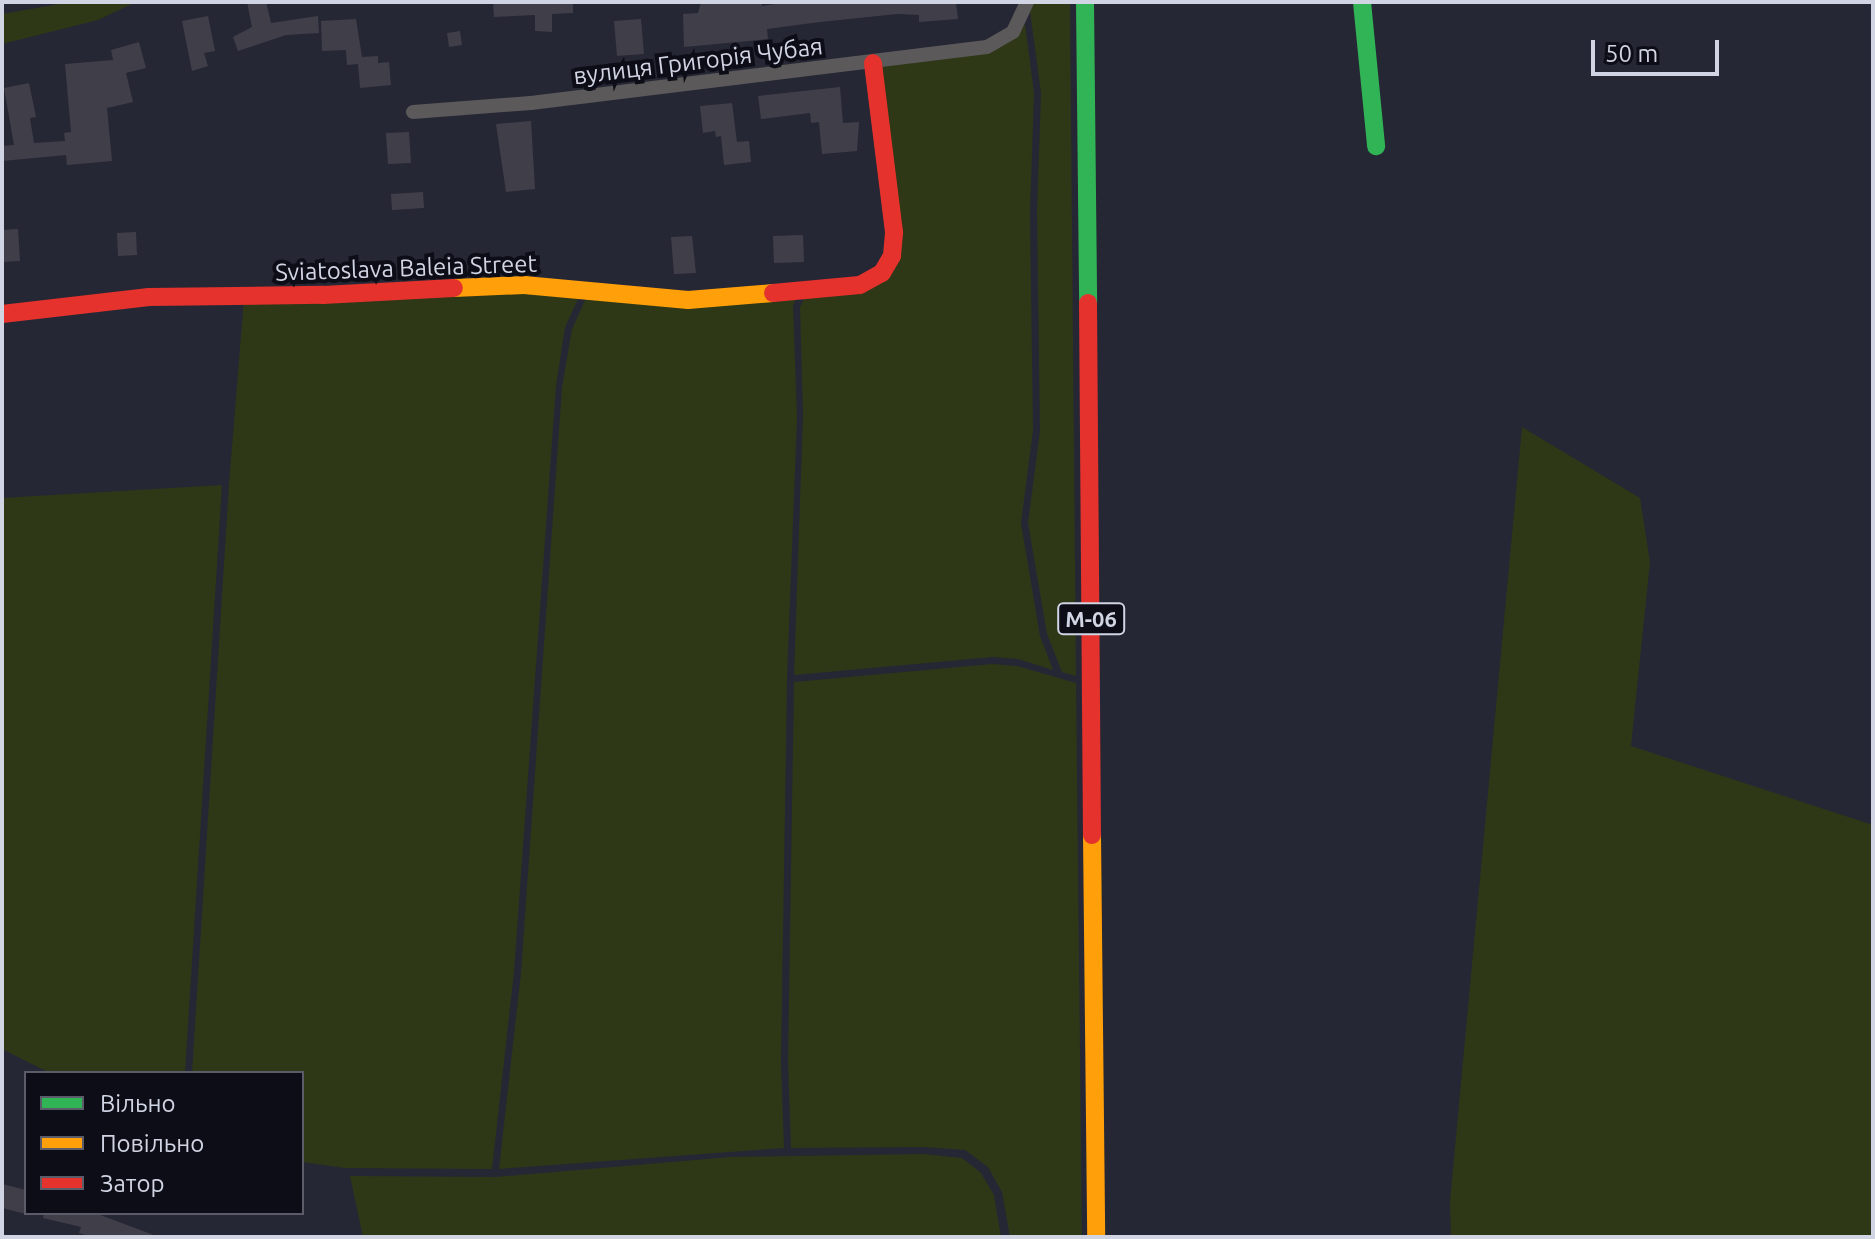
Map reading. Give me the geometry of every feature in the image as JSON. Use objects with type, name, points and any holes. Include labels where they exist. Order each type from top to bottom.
[{"type":"main road","name":"М-06","points":[[1085,2],[1096,1237]]},
{"type":"main road","points":[[1362,2],[1376,146]]},
{"type":"main road","name":"Sviatoslava Baleia Street","points":[[2,314],[149,297],[323,295],[524,285],[688,300],[860,285],[882,273],[892,256],[894,232],[873,63]]},
{"type":"street","name":"вулиця Григорія Чубая","points":[[413,112],[531,103],[987,47],[1013,32],[1027,2]]},
{"type":"green space","points":[[70,2],[136,2],[98,20],[2,44],[2,14]]},
{"type":"green space","points":[[1032,2],[1070,2],[1076,676],[1062,672],[1047,634],[1028,523],[1040,431],[1037,212],[1041,93],[1030,11]]},
{"type":"green space","points":[[1025,24],[1034,93],[1030,212],[1033,430],[1021,523],[1040,636],[1053,670],[1018,659],[993,657],[794,675],[803,416],[800,307],[807,293],[861,288],[896,257],[877,67],[999,48],[1017,35]]},
{"type":"green space","points":[[524,289],[580,295],[565,327],[556,386],[514,972],[492,1169],[345,1168],[304,1162],[304,1071],[192,1071],[229,484],[244,299]]},
{"type":"green space","points":[[799,294],[793,305],[797,417],[787,678],[781,1062],[784,1148],[499,1169],[521,973],[562,387],[572,329],[587,296]]},
{"type":"green space","points":[[1522,427],[1640,498],[1650,562],[1631,746],[1873,825],[1873,1237],[1451,1237],[1450,1201]]},
{"type":"green space","points":[[222,485],[185,1071],[46,1071],[2,1049],[2,498]]},
{"type":"green space","points":[[992,664],[1017,666],[1076,683],[1082,1237],[1010,1237],[1002,1192],[988,1167],[965,1150],[924,1147],[791,1148],[788,1062],[794,682]]},
{"type":"green space","points":[[923,1154],[962,1158],[981,1173],[994,1195],[1001,1237],[363,1237],[350,1176],[495,1177],[730,1157]]},
{"type":"building","points":[[247,2],[266,2],[271,23],[318,16],[319,33],[286,35],[238,51],[233,37],[252,27]]},
{"type":"building","points":[[493,2],[573,2],[573,13],[552,14],[552,32],[535,31],[535,15],[494,17]]},
{"type":"building","points":[[701,2],[761,2],[762,6],[788,2],[956,3],[958,19],[919,22],[919,15],[897,14],[767,29],[768,39],[684,47],[683,14],[698,13]]},
{"type":"building","points":[[208,16],[215,51],[204,53],[208,66],[192,71],[182,21]]},
{"type":"building","points":[[356,19],[362,57],[378,56],[378,63],[389,62],[391,85],[360,88],[358,64],[347,65],[346,50],[322,51],[321,21]]},
{"type":"building","points":[[641,19],[644,54],[617,56],[614,21]]},
{"type":"building","points":[[460,31],[462,45],[449,47],[447,33]]},
{"type":"building","points":[[139,42],[146,68],[126,73],[133,102],[107,108],[112,161],[67,165],[66,155],[2,161],[2,146],[14,145],[4,88],[29,83],[36,117],[30,118],[34,143],[65,141],[64,133],[71,132],[65,64],[113,60],[111,50]]},
{"type":"building","points":[[840,87],[843,123],[859,122],[857,151],[822,154],[819,122],[811,123],[810,113],[761,119],[758,96]]},
{"type":"building","points":[[732,103],[737,142],[749,141],[751,162],[724,165],[721,136],[716,137],[715,131],[703,133],[700,106]]},
{"type":"building","points":[[531,121],[535,189],[506,192],[496,124]]},
{"type":"building","points":[[409,132],[411,163],[388,164],[386,133]]},
{"type":"building","points":[[423,192],[424,208],[392,210],[391,194]]},
{"type":"building","points":[[18,229],[20,261],[2,262],[2,230]]},
{"type":"building","points":[[136,232],[137,255],[118,256],[117,233]]},
{"type":"building","points":[[803,235],[804,262],[774,263],[773,236]]},
{"type":"building","points":[[692,236],[696,273],[674,274],[671,237]]},
{"type":"building","points":[[2,1184],[24,1190],[24,1214],[2,1208]]},
{"type":"building","points":[[44,1215],[100,1215],[159,1237],[92,1237],[79,1233],[81,1227],[43,1218]]},
{"type":"traffic: fast","points":[[1085,2],[1088,303]]},
{"type":"traffic: fast","points":[[1362,2],[1376,146]]},
{"type":"traffic: slow","points":[[454,288],[524,285],[688,300],[773,293]]},
{"type":"traffic: slow","points":[[1092,835],[1096,1237]]},
{"type":"traffic: jam","points":[[773,293],[860,285],[882,273],[892,256],[894,232],[873,63]]},
{"type":"traffic: jam","points":[[2,314],[149,297],[323,295],[454,288]]},
{"type":"traffic: jam","points":[[1088,303],[1092,835]]}]
